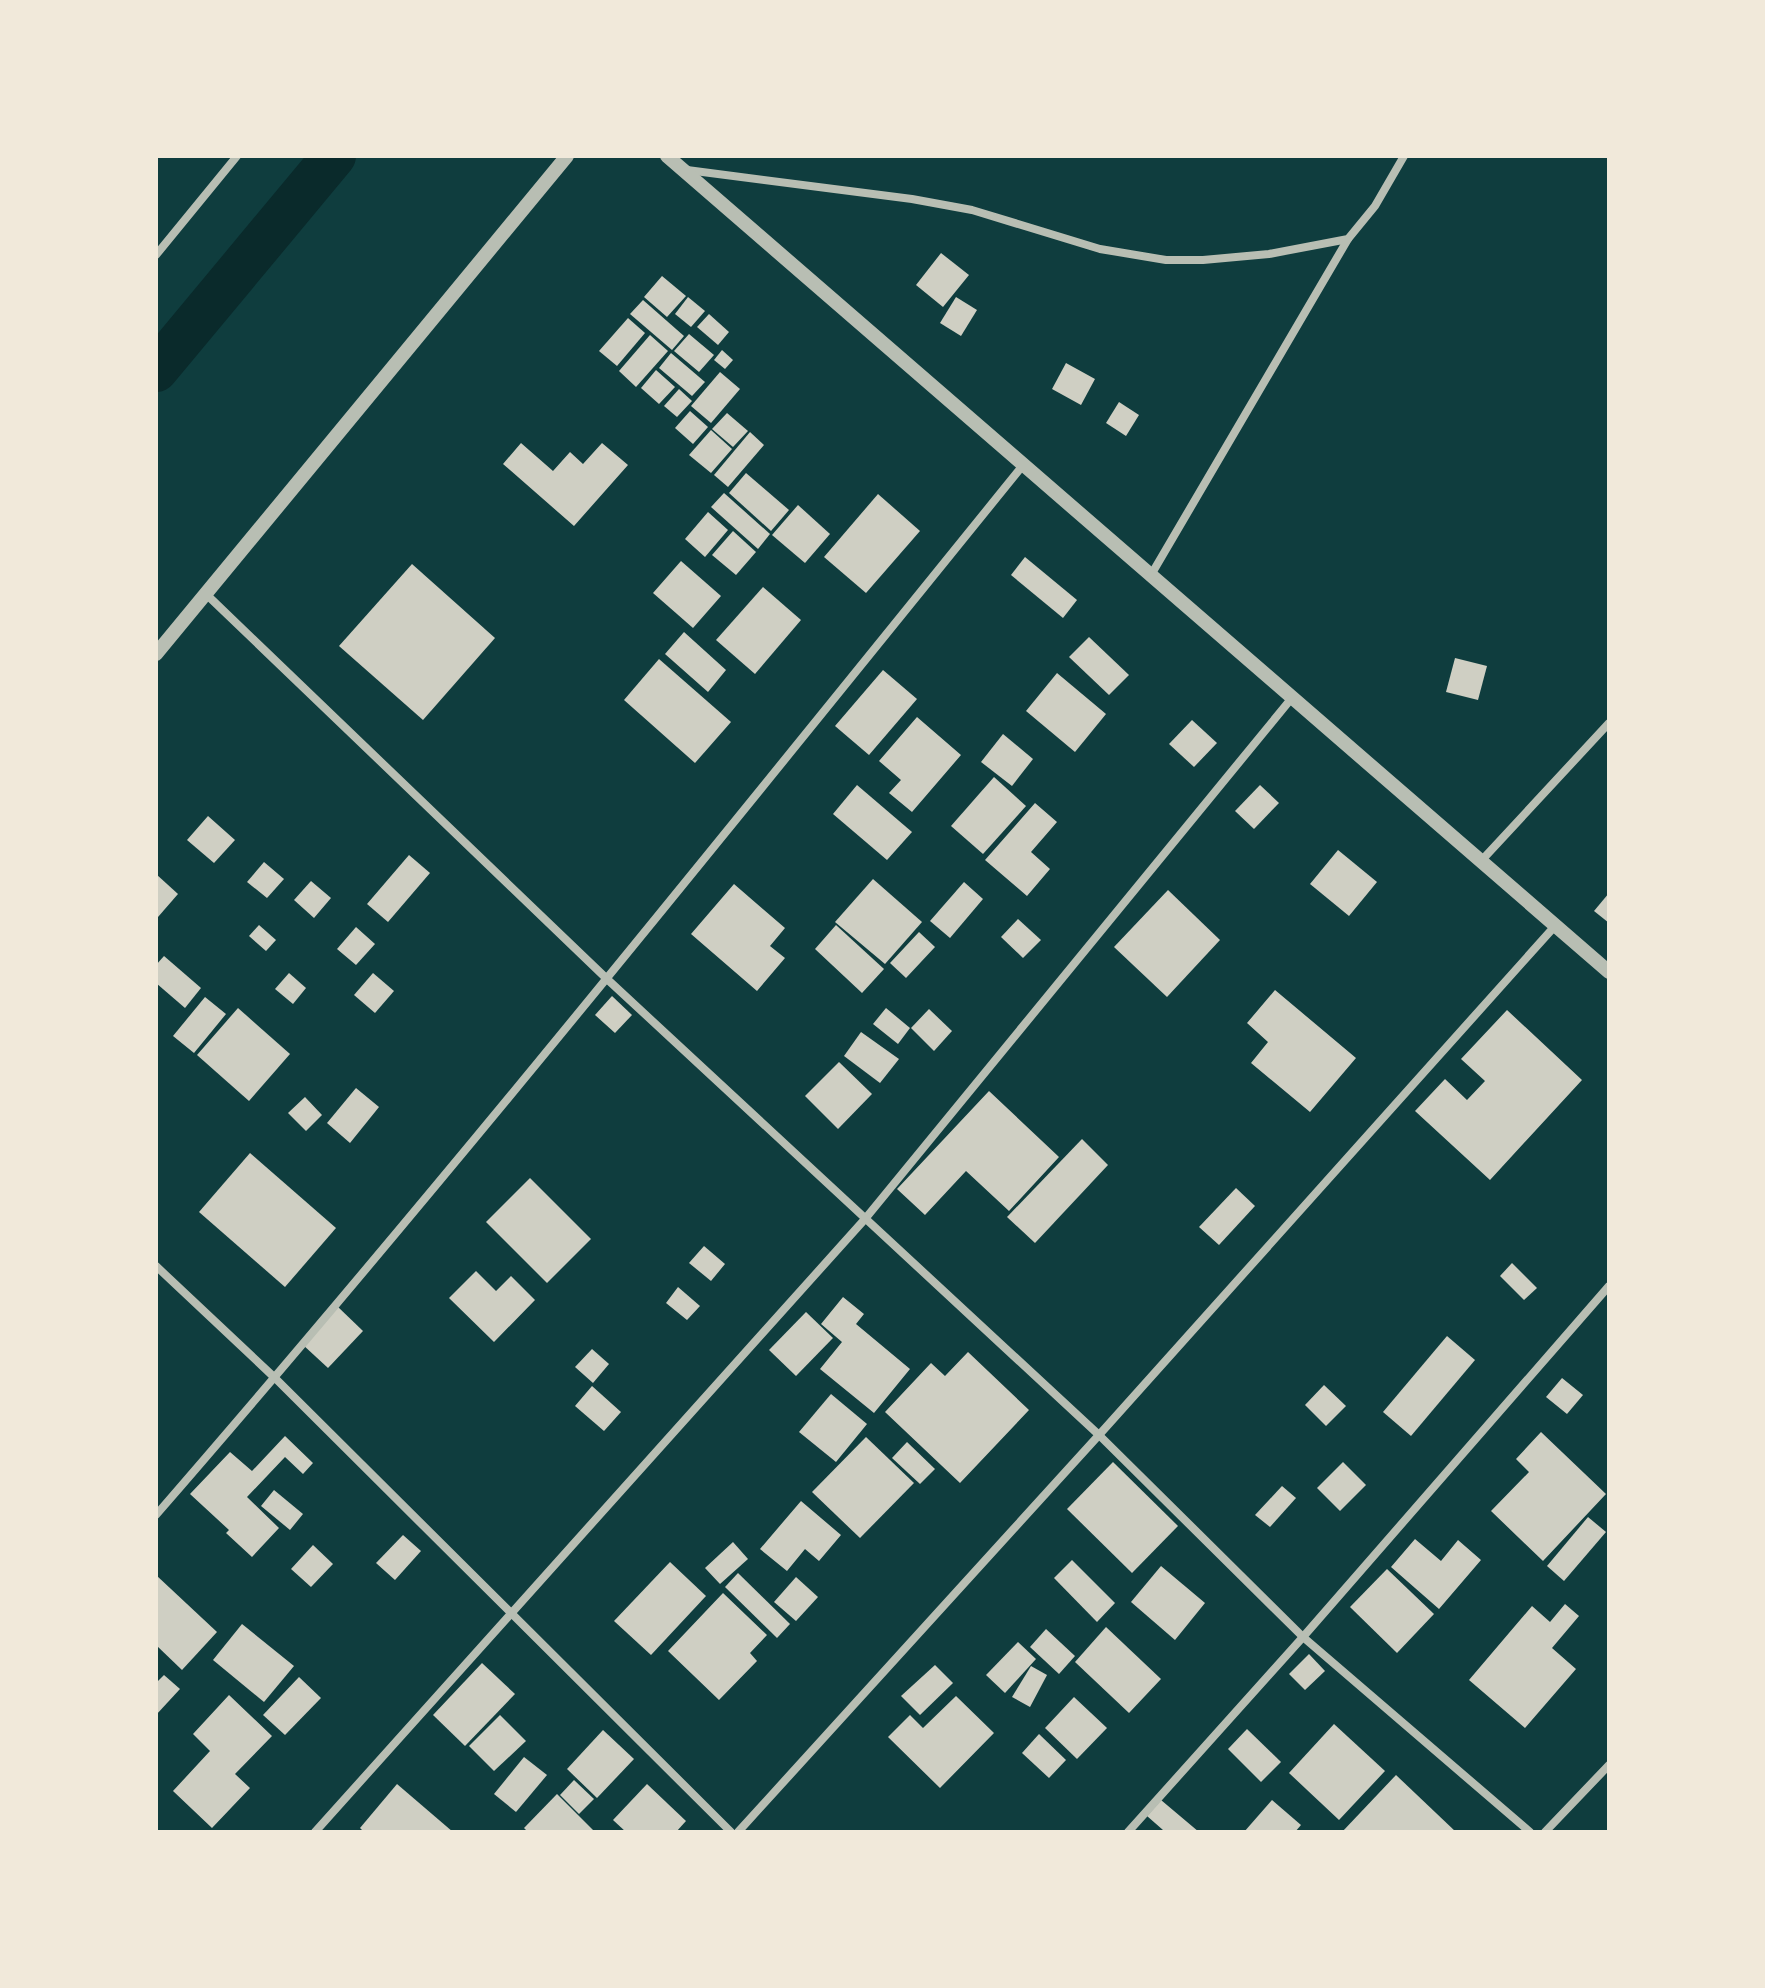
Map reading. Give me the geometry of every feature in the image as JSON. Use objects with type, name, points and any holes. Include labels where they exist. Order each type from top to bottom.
[{"type":"street","points":[[156,255],[237,156]]},
{"type":"street","points":[[156,654],[567,156]]},
{"type":"street","points":[[667,156],[1609,972]]},
{"type":"street","points":[[1151,575],[1348,239],[1375,206],[1404,156]]},
{"type":"street","points":[[686,170],[881,194],[972,210],[1100,249],[1166,260],[1269,254],[1348,239]]},
{"type":"street","points":[[156,1515],[275,1378],[607,979],[1024,464]]},
{"type":"street","points":[[206,594],[607,979],[1099,1435],[1303,1637],[1530,1832]]},
{"type":"street","points":[[315,1832],[865,1219],[1291,699]]},
{"type":"street","points":[[1482,860],[1609,723]]},
{"type":"street","points":[[738,1832],[1555,926]]},
{"type":"street","points":[[156,1266],[513,1612],[731,1832]]},
{"type":"street","points":[[1128,1832],[1303,1637],[1609,1286]]},
{"type":"street","points":[[1545,1832],[1609,1765]]},
{"type":"building","points":[[941,253],[969,275],[943,307],[916,285]]},
{"type":"building","points":[[662,276],[686,296],[667,317],[644,297]]},
{"type":"building","points":[[688,297],[705,311],[691,327],[675,314]]},
{"type":"building","points":[[956,297],[977,310],[961,336],[940,323]]},
{"type":"building","points":[[643,300],[684,336],[672,350],[630,314]]},
{"type":"building","points":[[709,314],[729,332],[718,345],[697,327]]},
{"type":"building","points":[[628,318],[645,333],[617,366],[599,351]]},
{"type":"building","points":[[689,334],[714,355],[699,372],[674,351]]},
{"type":"building","points":[[650,335],[668,351],[636,387],[619,371]]},
{"type":"building","points":[[722,350],[733,360],[725,369],[714,360]]},
{"type":"building","points":[[671,353],[705,382],[692,396],[659,368]]},
{"type":"building","points":[[1066,363],[1095,379],[1081,405],[1052,389]]},
{"type":"building","points":[[656,370],[675,387],[659,404],[641,388]]},
{"type":"building","points":[[720,372],[740,389],[711,423],[691,406]]},
{"type":"building","points":[[679,389],[692,401],[677,417],[664,406]]},
{"type":"building","points":[[1119,402],[1139,415],[1126,436],[1106,423]]},
{"type":"building","points":[[690,411],[708,427],[693,444],[675,428]]},
{"type":"building","points":[[727,413],[748,431],[733,447],[712,429]]},
{"type":"building","points":[[711,430],[732,449],[711,473],[689,455]]},
{"type":"building","points":[[750,432],[764,445],[728,487],[714,475]]},
{"type":"building","points":[[521,443],[553,471],[570,452],[583,464],[602,443],[628,465],[574,526],[503,464]]},
{"type":"building","points":[[746,473],[789,510],[771,531],[729,493]]},
{"type":"building","points":[[724,493],[770,534],[758,549],[711,507]]},
{"type":"building","points":[[878,494],[920,531],[866,593],[824,557]]},
{"type":"building","points":[[798,505],[830,534],[805,563],[772,535]]},
{"type":"building","points":[[708,512],[728,530],[705,557],[685,539]]},
{"type":"building","points":[[733,531],[756,552],[736,575],[712,555]]},
{"type":"building","points":[[1025,557],[1077,600],[1063,618],[1011,575]]},
{"type":"building","points":[[681,561],[721,596],[693,628],[653,593]]},
{"type":"building","points":[[412,564],[495,638],[423,720],[339,646]]},
{"type":"building","points":[[763,587],[801,620],[755,674],[716,640]]},
{"type":"building","points":[[684,632],[726,670],[708,692],[665,654]]},
{"type":"building","points":[[1089,637],[1129,675],[1109,695],[1069,657]]},
{"type":"building","points":[[1455,658],[1487,666],[1478,700],[1446,692]]},
{"type":"building","points":[[659,659],[731,722],[695,763],[624,700]]},
{"type":"building","points":[[883,670],[917,699],[869,755],[835,726]]},
{"type":"building","points":[[1057,673],[1106,714],[1075,752],[1026,711]]},
{"type":"building","points":[[917,717],[961,755],[912,812],[889,793],[901,780],[879,761]]},
{"type":"building","points":[[1192,720],[1217,743],[1194,767],[1169,744]]},
{"type":"building","points":[[1003,734],[1033,759],[1012,786],[981,762]]},
{"type":"building","points":[[994,777],[1026,806],[983,854],[951,826]]},
{"type":"building","points":[[857,785],[912,832],[887,860],[833,814]]},
{"type":"building","points":[[1260,785],[1279,803],[1254,829],[1235,811]]},
{"type":"building","points":[[1035,803],[1057,822],[1031,852],[1050,869],[1027,896],[985,860]]},
{"type":"building","points":[[208,816],[235,840],[214,863],[187,840]]},
{"type":"building","points":[[1338,850],[1377,882],[1349,916],[1310,884]]},
{"type":"building","points":[[409,855],[430,873],[388,922],[367,904]]},
{"type":"building","points":[[264,862],[284,879],[267,898],[247,882]]},
{"type":"building","points":[[156,874],[178,894],[158,917],[156,915]]},
{"type":"building","points":[[873,879],[922,922],[885,964],[835,922]]},
{"type":"building","points":[[311,881],[331,898],[314,918],[294,900]]},
{"type":"building","points":[[964,882],[983,899],[950,938],[930,921]]},
{"type":"building","points":[[734,884],[785,928],[770,946],[785,958],[757,991],[691,934]]},
{"type":"building","points":[[1168,890],[1220,940],[1167,997],[1114,947]]},
{"type":"building","points":[[1609,893],[1609,923],[1594,911]]},
{"type":"building","points":[[1018,919],[1041,940],[1023,958],[1001,937]]},
{"type":"building","points":[[259,925],[276,940],[266,951],[249,936]]},
{"type":"building","points":[[836,925],[884,969],[862,993],[815,949]]},
{"type":"building","points":[[356,927],[375,944],[356,965],[337,949]]},
{"type":"building","points":[[919,932],[935,947],[906,978],[890,963]]},
{"type":"building","points":[[164,956],[201,988],[185,1008],[156,983],[156,965]]},
{"type":"building","points":[[289,973],[306,988],[293,1004],[275,989]]},
{"type":"building","points":[[373,973],[394,991],[375,1013],[354,995]]},
{"type":"building","points":[[1275,990],[1356,1058],[1310,1112],[1251,1063],[1268,1042],[1247,1023]]},
{"type":"building","points":[[612,996],[632,1015],[615,1033],[595,1015]]},
{"type":"building","points":[[205,997],[226,1014],[194,1053],[173,1036]]},
{"type":"building","points":[[238,1008],[290,1054],[249,1101],[197,1055]]},
{"type":"building","points":[[886,1008],[910,1028],[898,1044],[873,1024]]},
{"type":"building","points":[[929,1009],[952,1031],[934,1051],[911,1028]]},
{"type":"building","points":[[1507,1010],[1582,1080],[1490,1180],[1415,1111],[1445,1079],[1467,1100],[1485,1081],[1461,1059]]},
{"type":"building","points":[[861,1032],[899,1059],[880,1083],[844,1056]]},
{"type":"building","points":[[839,1062],[872,1094],[838,1129],[805,1096]]},
{"type":"building","points":[[356,1088],[379,1107],[350,1143],[327,1123]]},
{"type":"building","points":[[989,1091],[1059,1157],[1009,1211],[966,1171],[925,1215],[897,1189]]},
{"type":"building","points":[[305,1097],[322,1115],[306,1131],[288,1113]]},
{"type":"building","points":[[1082,1139],[1108,1165],[1035,1243],[1007,1217]]},
{"type":"building","points":[[250,1153],[336,1228],[285,1287],[199,1212]]},
{"type":"building","points":[[530,1178],[591,1239],[547,1283],[486,1222]]},
{"type":"building","points":[[1236,1188],[1255,1206],[1219,1245],[1199,1227]]},
{"type":"building","points":[[704,1246],[725,1264],[711,1281],[689,1263]]},
{"type":"building","points":[[1512,1263],[1537,1288],[1524,1300],[1500,1276]]},
{"type":"building","points":[[476,1271],[496,1291],[511,1276],[535,1300],[494,1342],[449,1298]]},
{"type":"building","points":[[678,1287],[700,1306],[687,1320],[666,1303]]},
{"type":"building","points":[[843,1297],[864,1314],[856,1324],[910,1369],[874,1413],[820,1369],[842,1342],[821,1324]]},
{"type":"building","points":[[337,1306],[363,1331],[328,1368],[302,1344]]},
{"type":"building","points":[[806,1312],[833,1338],[796,1376],[769,1350]]},
{"type":"building","points":[[1447,1336],[1475,1360],[1411,1436],[1383,1412]]},
{"type":"building","points":[[592,1349],[609,1364],[593,1383],[575,1367]]},
{"type":"building","points":[[968,1352],[1029,1410],[960,1483],[885,1412],[931,1363],[945,1376]]},
{"type":"building","points":[[1562,1378],[1583,1395],[1567,1414],[1546,1397]]},
{"type":"building","points":[[1324,1385],[1346,1406],[1326,1426],[1305,1405]]},
{"type":"building","points":[[592,1386],[621,1412],[604,1431],[575,1406]]},
{"type":"building","points":[[831,1394],[867,1424],[836,1462],[799,1432]]},
{"type":"building","points":[[1541,1432],[1606,1494],[1543,1561],[1491,1511],[1529,1472],[1516,1459]]},
{"type":"building","points":[[285,1436],[313,1463],[303,1474],[285,1457],[247,1497],[279,1528],[252,1557],[226,1533],[229,1530],[190,1494],[230,1452],[252,1471]]},
{"type":"building","points":[[866,1437],[914,1483],[860,1538],[812,1492]]},
{"type":"building","points":[[907,1442],[935,1469],[920,1484],[892,1458]]},
{"type":"building","points":[[1113,1462],[1178,1526],[1132,1573],[1067,1509]]},
{"type":"building","points":[[1343,1462],[1366,1485],[1340,1511],[1317,1488]]},
{"type":"building","points":[[1282,1486],[1296,1498],[1270,1527],[1255,1515]]},
{"type":"building","points":[[274,1490],[303,1514],[290,1530],[261,1506]]},
{"type":"building","points":[[801,1501],[841,1535],[819,1561],[805,1549],[787,1571],[760,1549]]},
{"type":"building","points":[[1588,1517],[1606,1532],[1564,1581],[1547,1566]]},
{"type":"building","points":[[403,1535],[421,1551],[395,1580],[376,1563]]},
{"type":"building","points":[[1415,1539],[1441,1561],[1458,1540],[1481,1560],[1439,1609],[1391,1567]]},
{"type":"building","points":[[733,1542],[748,1559],[720,1584],[705,1568]]},
{"type":"building","points":[[313,1545],[333,1564],[311,1587],[291,1569]]},
{"type":"building","points":[[1072,1560],[1115,1603],[1097,1622],[1054,1578]]},
{"type":"building","points":[[670,1562],[706,1596],[651,1655],[614,1621]]},
{"type":"building","points":[[1161,1566],[1205,1603],[1175,1640],[1131,1602]]},
{"type":"building","points":[[1387,1569],[1434,1614],[1397,1653],[1350,1607]]},
{"type":"building","points":[[738,1573],[790,1624],[777,1638],[725,1587]]},
{"type":"building","points":[[156,1575],[217,1632],[182,1670],[156,1645]]},
{"type":"building","points":[[796,1577],[818,1597],[796,1621],[774,1602]]},
{"type":"building","points":[[723,1593],[767,1635],[750,1653],[757,1661],[719,1700],[668,1651]]},
{"type":"building","points":[[1565,1604],[1579,1616],[1552,1648],[1576,1669],[1525,1728],[1469,1680],[1532,1606],[1550,1622]]},
{"type":"building","points":[[242,1624],[294,1666],[264,1702],[213,1660]]},
{"type":"building","points":[[1106,1627],[1161,1679],[1129,1713],[1075,1662]]},
{"type":"building","points":[[1046,1629],[1075,1656],[1059,1674],[1030,1647]]},
{"type":"building","points":[[1018,1642],[1036,1659],[1005,1693],[986,1675]]},
{"type":"building","points":[[1309,1654],[1325,1671],[1305,1690],[1289,1674]]},
{"type":"building","points":[[482,1663],[515,1694],[465,1746],[433,1715]]},
{"type":"building","points":[[935,1665],[953,1683],[920,1715],[901,1696]]},
{"type":"building","points":[[1031,1666],[1047,1675],[1030,1707],[1012,1697]]},
{"type":"building","points":[[164,1675],[180,1689],[156,1715],[156,1683]]},
{"type":"building","points":[[299,1677],[321,1698],[285,1735],[263,1715]]},
{"type":"building","points":[[229,1695],[272,1736],[235,1774],[250,1788],[212,1828],[173,1791],[210,1751],[193,1734]]},
{"type":"building","points":[[956,1696],[994,1733],[940,1788],[888,1737],[910,1715],[923,1728]]},
{"type":"building","points":[[1074,1697],[1107,1728],[1077,1759],[1045,1728]]},
{"type":"building","points":[[500,1715],[526,1741],[494,1771],[469,1746]]},
{"type":"building","points":[[1334,1724],[1385,1771],[1339,1820],[1289,1773]]},
{"type":"building","points":[[1247,1729],[1281,1762],[1261,1782],[1228,1749]]},
{"type":"building","points":[[603,1730],[634,1759],[597,1798],[567,1769]]},
{"type":"building","points":[[1039,1734],[1066,1760],[1049,1778],[1022,1753]]},
{"type":"building","points":[[524,1757],[547,1775],[516,1812],[494,1794]]},
{"type":"building","points":[[1396,1775],[1456,1832],[1342,1832]]},
{"type":"building","points":[[574,1780],[594,1799],[579,1814],[560,1795]]},
{"type":"building","points":[[397,1784],[453,1832],[364,1832],[360,1828]]},
{"type":"building","points":[[647,1784],[686,1821],[676,1832],[626,1832],[613,1820]]},
{"type":"building","points":[[557,1794],[595,1832],[528,1832],[524,1828]]},
{"type":"building","points":[[1161,1800],[1199,1832],[1162,1832],[1147,1816]]},
{"type":"building","points":[[1272,1800],[1301,1825],[1295,1832],[1244,1832]]},
{"type":"waterway","points":[[156,370],[334,156]]}]
